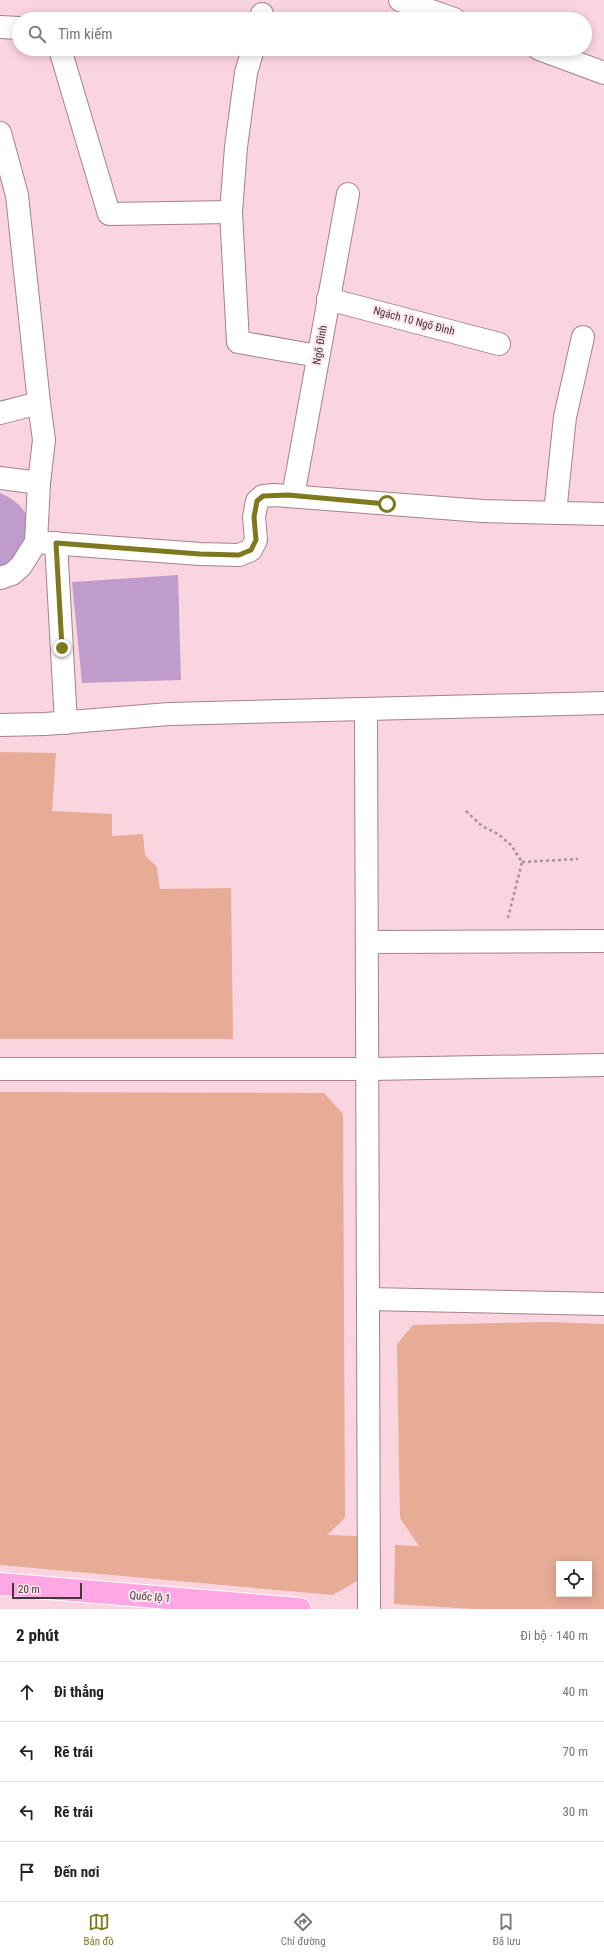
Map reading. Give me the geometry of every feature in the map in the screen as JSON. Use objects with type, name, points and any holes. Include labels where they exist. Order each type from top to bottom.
[{"type":"highway","name":"Quốc lộ 1","points":[[0,1584],[300,1609]]},
{"type":"street","points":[[400,0],[434,12]]},
{"type":"street","points":[[0,27],[12,28]]},
{"type":"street","points":[[62,56],[109,214],[231,212]]},
{"type":"street","points":[[251,56],[246,73],[236,147],[231,212],[238,342],[318,356]]},
{"type":"street","points":[[558,56],[604,73]]},
{"type":"street","points":[[0,133],[44,440],[39,483],[66,722]]},
{"type":"street","name":"Ngõ Đình","points":[[293,496],[348,194]]},
{"type":"street","name":"Ngách 10 Ngõ Đình","points":[[328,299],[499,344]]},
{"type":"street","points":[[555,513],[565,417],[583,337]]},
{"type":"street","points":[[0,413],[39,402]]},
{"type":"street","points":[[0,478],[39,483]]},
{"type":"street","points":[[0,578],[12,574],[46,543],[200,554],[239,555],[251,550],[256,540],[254,517],[257,501],[263,496],[293,496],[340,501],[474,510],[604,514]]},
{"type":"street","points":[[0,725],[66,722],[169,714],[604,703]]},
{"type":"street","points":[[366,709],[370,1609]]},
{"type":"street","points":[[367,942],[604,941]]},
{"type":"street","points":[[0,1069],[367,1069],[604,1065]]},
{"type":"street","points":[[368,1299],[604,1304]]},
{"type":"path","points":[[466,811],[482,826],[498,834],[511,845],[522,862],[507,922]]},
{"type":"path","points":[[522,862],[578,859]]},
{"type":"shaded area","points":[[0,493],[21,507],[28,519],[29,526],[23,549],[19,556],[0,568]]},
{"type":"shaded area","points":[[178,575],[181,680],[82,683],[72,582]]},
{"type":"shaded area","points":[[0,752],[56,753],[52,811],[112,814],[112,836],[143,834],[145,855],[157,867],[160,889],[231,888],[233,1039],[0,1039]]},
{"type":"shaded area","points":[[0,1092],[324,1093],[343,1114],[345,1518],[327,1535],[357,1536],[357,1581],[333,1595],[0,1565]]},
{"type":"shaded area","points":[[546,1322],[604,1324],[604,1609],[473,1609],[394,1604],[395,1545],[419,1546],[400,1518],[397,1344],[413,1325]]},
{"type":"route","points":[[62,648],[56,543],[200,554],[239,555],[251,550],[256,540],[254,517],[257,501],[263,496],[293,496],[387,504]]}]
